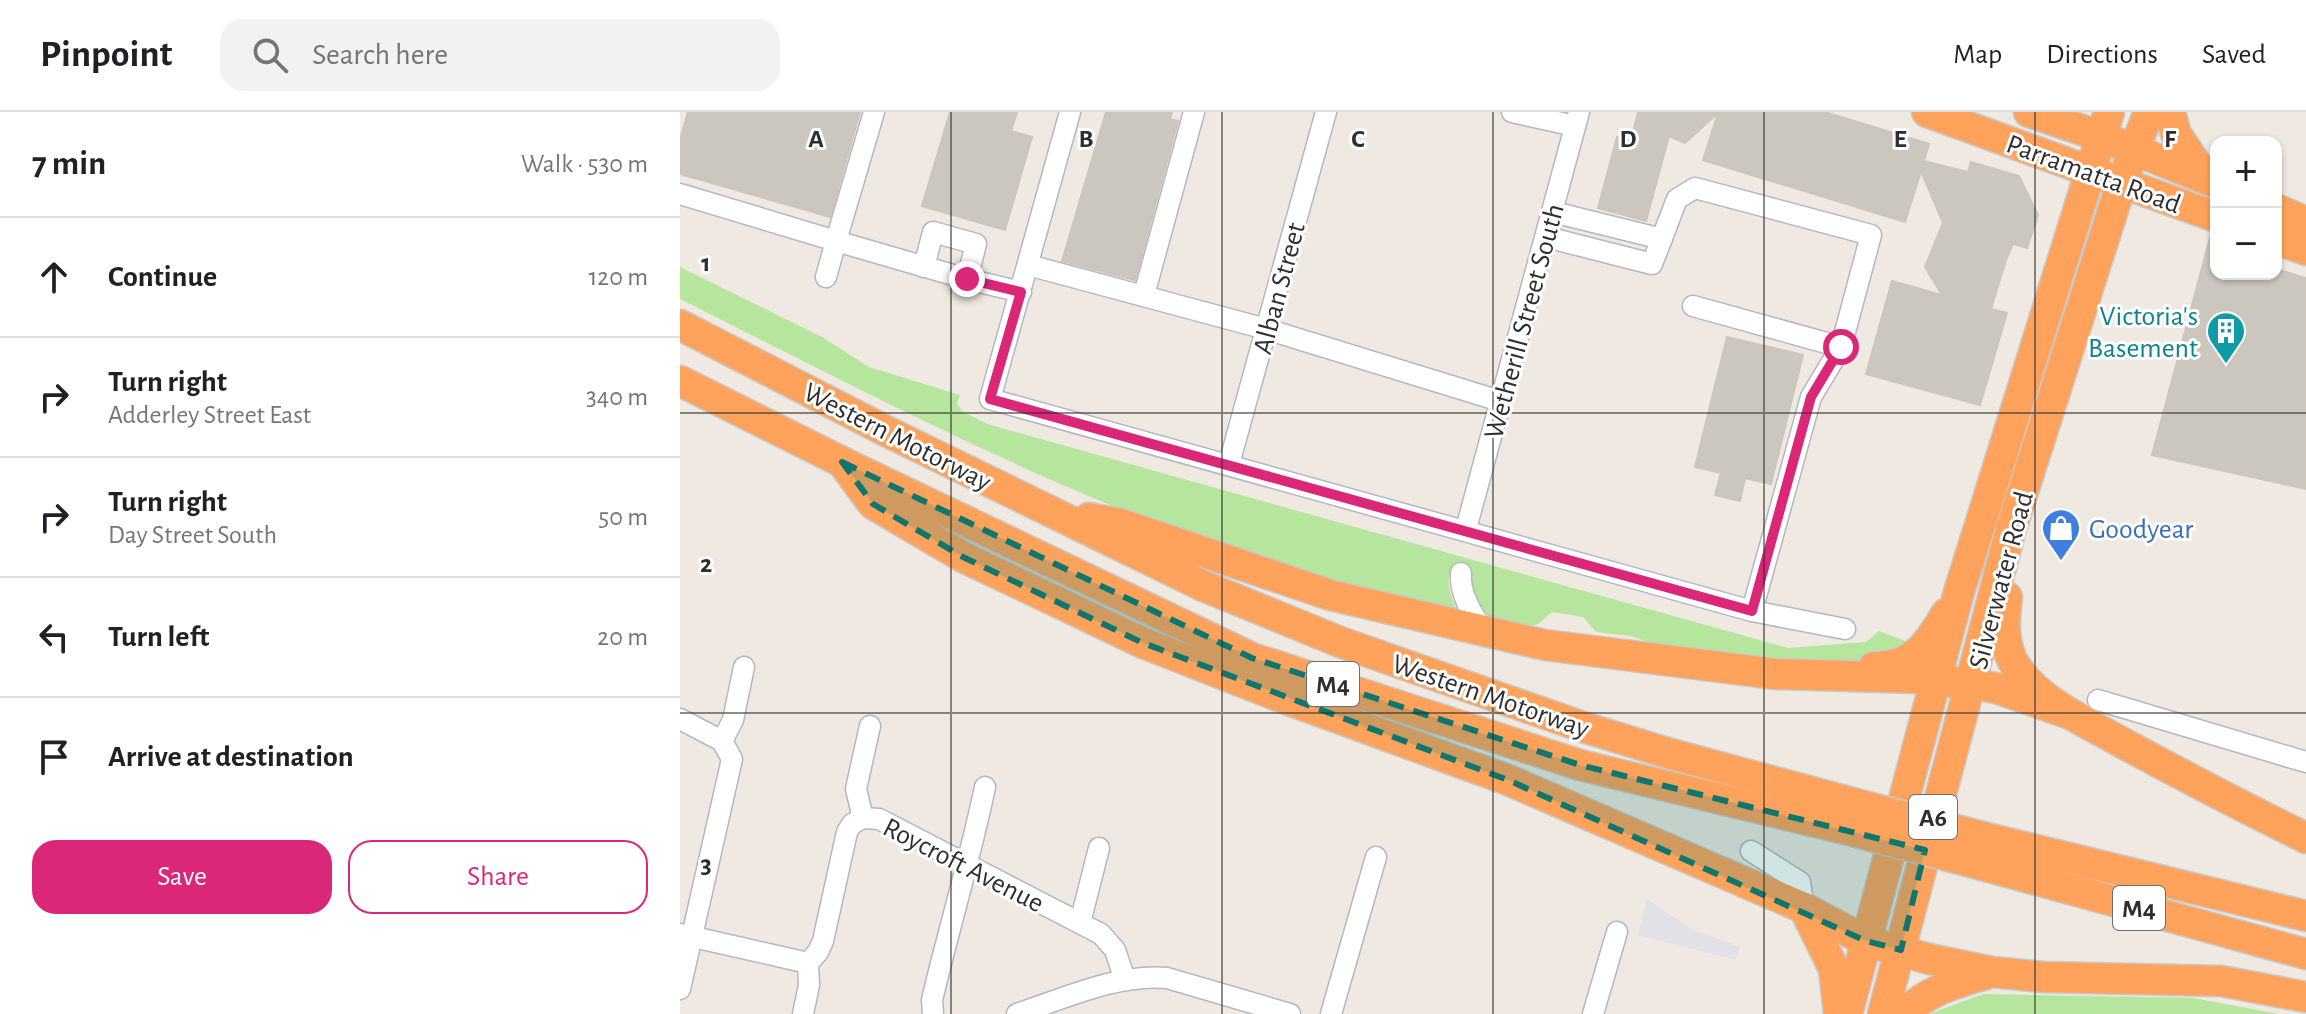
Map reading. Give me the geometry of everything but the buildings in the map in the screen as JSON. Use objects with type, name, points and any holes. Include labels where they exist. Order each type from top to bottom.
[{"type":"highway","name":"Parramatta Road","points":[[1927,112],[2210,215]]},
{"type":"highway","name":"Parramatta Road","points":[[2029,112],[2105,124],[2134,151],[2210,181]]},
{"type":"highway","name":"A6","points":[[2134,151],[2149,112]]},
{"type":"highway","points":[[2170,112],[2176,134],[2210,180]]},
{"type":"highway","name":"A6","points":[[2089,171],[2105,124]]},
{"type":"highway","name":"Silverwater Road","points":[[1883,1014],[1925,848],[2026,484],[2134,151]]},
{"type":"highway","name":"Silverwater Road","points":[[1847,1014],[1959,592],[2089,171]]},
{"type":"highway","points":[[2282,212],[2306,222]]},
{"type":"highway","points":[[2282,241],[2306,250]]},
{"type":"highway","name":"Western Motorway","points":[[680,325],[1046,511],[1201,585],[1340,642],[1857,818]]},
{"type":"highway","name":"Western Motorway","points":[[680,381],[1252,658],[1580,765],[1857,818],[1975,849],[2306,954]]},
{"type":"highway","points":[[842,462],[873,504],[963,557],[1143,643],[1508,780],[1804,908],[1866,941],[1992,972],[2043,977],[2221,981],[2306,997]]},
{"type":"highway","points":[[2026,484],[2006,599],[2004,627],[2007,644],[2015,666],[2028,681],[2070,714]]},
{"type":"highway","points":[[1046,511],[1121,524],[1330,595],[1545,645],[1775,674],[1937,680],[2022,695],[2070,714],[2202,787],[2306,838]]},
{"type":"highway","points":[[1629,657],[1788,666],[1891,667],[1917,655],[1929,642],[1953,600],[1972,555]]},
{"type":"highway","name":"Western Motorway","points":[[1975,849],[2306,916]]},
{"type":"highway","points":[[1804,908],[1834,969],[1839,1014]]},
{"type":"highway","points":[[1903,1014],[1923,997],[1942,987],[1992,972]]},
{"type":"street","points":[[826,277],[874,112]]},
{"type":"street","points":[[1070,112],[990,399],[1752,611],[1845,629]]},
{"type":"street","points":[[1144,295],[1194,112]]},
{"type":"street","name":"Alban Street","points":[[1229,464],[1326,112]]},
{"type":"street","points":[[1512,112],[1577,119]]},
{"type":"street","name":"Wetherill Street South","points":[[1466,529],[1577,119]]},
{"type":"street","points":[[1546,237],[1652,264],[1677,199],[1695,188],[1871,235],[1841,347],[1811,397],[1752,611]]},
{"type":"street","points":[[680,194],[924,267],[1021,292]]},
{"type":"street","points":[[1553,212],[1662,239]]},
{"type":"street","points":[[924,267],[933,232],[976,244],[967,279]]},
{"type":"street","points":[[1028,265],[1266,329],[1500,401]]},
{"type":"street","points":[[1693,306],[1841,347]]},
{"type":"street","points":[[1461,573],[1460,581],[1468,604],[1484,632]]},
{"type":"street","points":[[722,741],[733,720],[744,667]]},
{"type":"street","points":[[2098,700],[2306,762]]},
{"type":"street","points":[[680,719],[722,741],[732,759],[686,935],[680,989]]},
{"type":"street","name":"Roycroft Avenue","points":[[870,726],[856,789],[863,818],[879,819],[1101,934],[1111,943],[1125,980]]},
{"type":"street","points":[[933,1014],[932,1000],[955,901],[968,866],[985,787]]},
{"type":"street","points":[[803,1014],[809,985],[808,963],[823,941],[847,832],[852,824],[863,818]]},
{"type":"street","points":[[1080,923],[1099,848]]},
{"type":"street","points":[[1751,851],[1800,882],[1804,908]]},
{"type":"street","points":[[1331,1014],[1376,857]]},
{"type":"street","points":[[1593,1014],[1617,932]]},
{"type":"street","points":[[686,935],[808,963]]},
{"type":"street","points":[[1017,1014],[1125,980],[1151,977],[1167,978],[1290,1014]]},
{"type":"highlighted area","points":[[842,462],[1252,658],[1580,765],[1925,850],[1901,950],[1866,941],[1508,780],[1143,643],[963,557],[873,504]]},
{"type":"shaded area","points":[[1647,899],[1693,930],[1740,947],[1736,960],[1638,935]]},
{"type":"green space","points":[[680,267],[822,337],[869,367],[960,395],[957,404],[962,411],[987,424],[1788,648],[1866,642],[1879,631],[1908,642],[1910,651],[1862,663],[1742,658],[1664,648],[1631,636],[1596,632],[1583,617],[1552,612],[1538,624],[1524,628],[1485,615],[1479,608],[1467,574],[1452,570],[1449,585],[1457,611],[1261,560],[1162,525],[1022,467],[680,299]]},
{"type":"green space","points":[[1983,994],[2193,998],[2279,1014],[1929,1014]]},
{"type":"place","name":"Victoria's Basement","points":[[2226,365]]},
{"type":"place","name":"Goodyear","points":[[2061,562]]},
{"type":"route","points":[[967,279],[1021,292],[990,399],[1752,611],[1811,397],[1841,347]]}]
